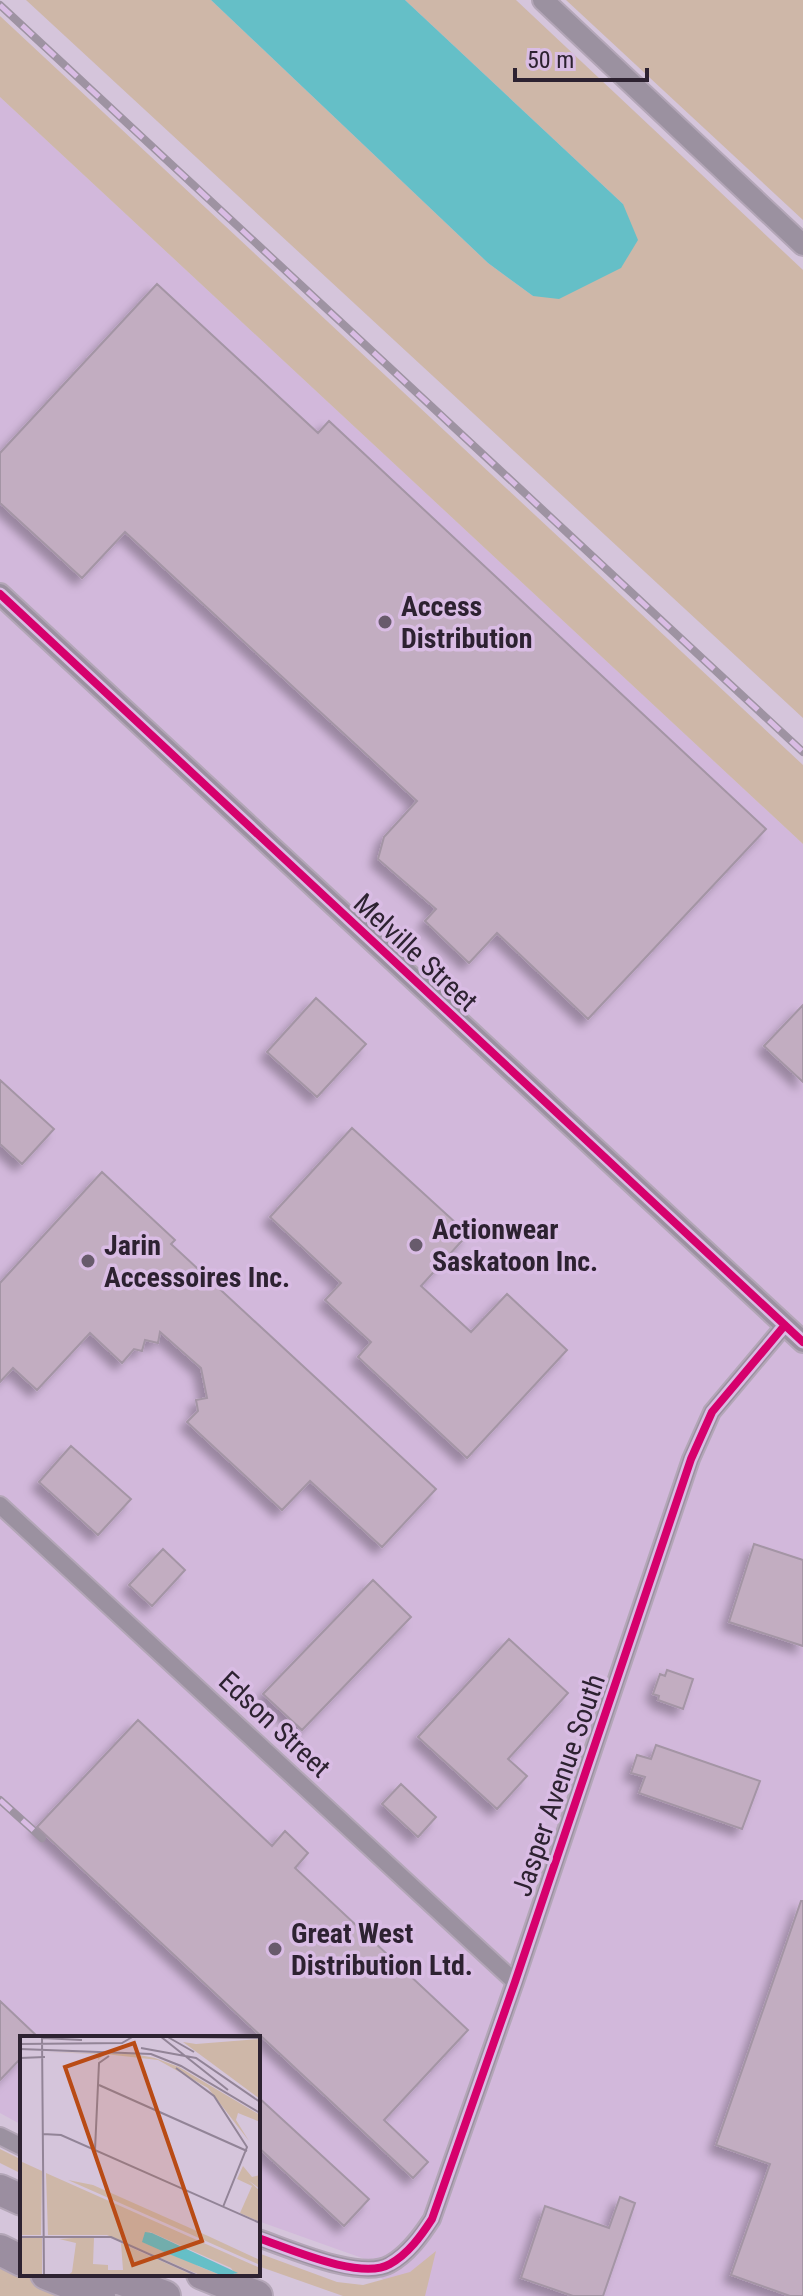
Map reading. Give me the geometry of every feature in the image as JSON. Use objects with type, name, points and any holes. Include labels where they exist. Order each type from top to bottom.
[{"type":"highway","points":[[0,2190],[20,2199]]},
{"type":"highway","points":[[0,2238],[20,2244]]},
{"type":"highway","points":[[0,2250],[20,2260]]},
{"type":"highway","points":[[51,2276],[100,2296]]},
{"type":"highway","points":[[111,2276],[165,2296]]},
{"type":"highway","points":[[207,2276],[257,2296]]},
{"type":"street","points":[[543,0],[803,245]]},
{"type":"street","name":"Melville Street","points":[[0,594],[803,1342]]},
{"type":"street","name":"Jasper Avenue South","points":[[260,2239],[325,2262],[358,2269],[388,2266],[419,2239],[432,2219],[691,1459],[712,1412],[785,1325]]},
{"type":"street","name":"Edson Street","points":[[0,1505],[515,1982]]},
{"type":"street","points":[[0,2136],[20,2146]]},
{"type":"shaded area","points":[[26,0],[211,0],[488,263],[533,296],[623,204],[405,0],[516,0],[803,270],[803,718]]},
{"type":"shaded area","points":[[566,0],[803,0],[803,220]]},
{"type":"shaded area","points":[[0,16],[803,765],[803,844],[0,97]]},
{"type":"shaded area","points":[[0,97],[803,844],[803,2296],[399,2296],[362,2258],[260,2222],[260,2036],[20,2036],[20,2124],[0,2113]]},
{"type":"shaded area","points":[[0,2149],[20,2159],[20,2173],[0,2163]]},
{"type":"shaded area","points":[[436,2251],[425,2296],[343,2296],[260,2267],[260,2254],[337,2282],[363,2285],[410,2272]]},
{"type":"shaded area","points":[[0,2263],[20,2271],[20,2276],[32,2276],[81,2296],[0,2296]]},
{"type":"water","points":[[211,0],[405,0],[623,204],[638,240],[621,268],[559,299],[533,296],[488,263]]},
{"type":"building","name":"Access Distribution","points":[[157,284],[318,433],[329,421],[766,829],[588,1019],[497,933],[469,963],[425,921],[436,909],[378,859],[384,837],[417,801],[125,532],[82,578],[0,503],[0,453]]},
{"type":"building","points":[[316,998],[366,1044],[317,1097],[267,1052]]},
{"type":"building","points":[[803,1005],[803,1082],[764,1046]]},
{"type":"building","points":[[0,1080],[54,1129],[22,1164],[0,1144]]},
{"type":"building","points":[[352,1128],[468,1234],[421,1286],[471,1332],[507,1294],[567,1350],[467,1458],[358,1357],[371,1342],[325,1300],[341,1283],[270,1217]]},
{"type":"building","points":[[102,1172],[175,1240],[171,1244],[436,1489],[382,1547],[310,1481],[282,1510],[187,1422],[198,1411],[196,1400],[207,1398],[201,1368],[160,1332],[158,1343],[145,1340],[142,1351],[134,1349],[122,1363],[90,1333],[37,1390],[13,1368],[0,1382],[0,1283]]},
{"type":"building","points":[[71,1446],[131,1499],[98,1535],[39,1482]]},
{"type":"building","points":[[754,1544],[803,1560],[803,1646],[729,1622]]},
{"type":"building","points":[[163,1549],[185,1570],[152,1606],[129,1585]]},
{"type":"building","points":[[373,1580],[411,1617],[302,1730],[263,1694]]},
{"type":"building","points":[[509,1639],[568,1693],[508,1759],[527,1776],[497,1809],[418,1737]]},
{"type":"building","points":[[667,1670],[693,1679],[683,1709],[658,1700],[659,1696],[653,1694],[660,1674],[665,1676]]},
{"type":"building","name":"Great West Distribution Ltd.","points":[[138,1720],[272,1846],[285,1831],[308,1853],[295,1868],[468,2030],[384,2120],[428,2162],[413,2178],[37,1827]]},
{"type":"building","points":[[656,1745],[760,1781],[742,1829],[639,1793],[645,1777],[631,1773],[637,1755],[651,1759]]},
{"type":"building","points":[[401,1784],[436,1817],[418,1837],[382,1804]]},
{"type":"building","points":[[801,1901],[803,2296],[790,2296],[731,2275],[770,2164],[716,2145]]},
{"type":"building","points":[[0,2001],[37,2036],[20,2036],[20,2059],[0,2080]]},
{"type":"building","points":[[260,2099],[369,2199],[344,2226],[260,2149]]},
{"type":"building","points":[[620,2197],[635,2203],[603,2296],[573,2296],[521,2278],[545,2206],[609,2228]]},
{"type":"railway","points":[[0,5],[803,752]]},
{"type":"railway","points":[[0,1800],[42,1838]]},
{"type":"cycle path","points":[[0,594],[803,1342]]},
{"type":"cycle path","points":[[260,2239],[343,2266],[377,2268],[403,2255],[432,2219],[691,1459],[712,1412],[785,1325]]},
{"type":"place","name":"Access Distribution","points":[[385,622]]},
{"type":"place","name":"Actionwear Saskatoon Inc.","points":[[416,1245]]},
{"type":"place","name":"Jarin Accessoires Inc.","points":[[88,1261]]},
{"type":"place","name":"Great West Distribution Ltd.","points":[[275,1949]]}]
